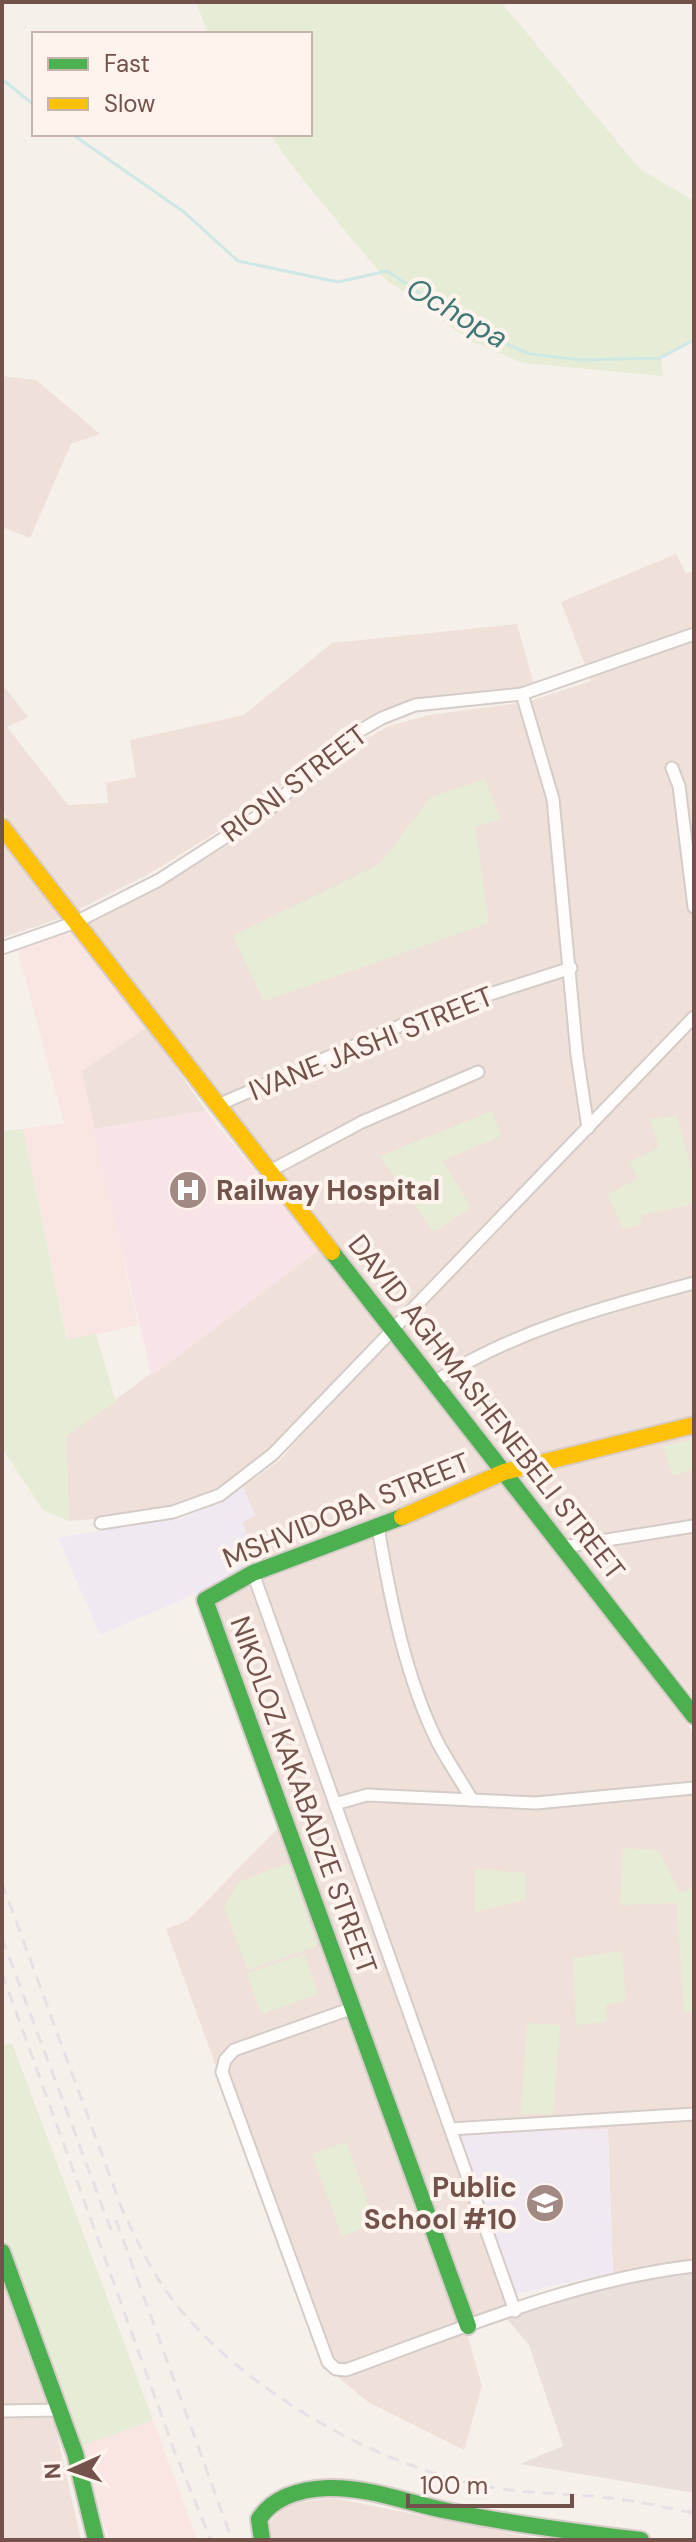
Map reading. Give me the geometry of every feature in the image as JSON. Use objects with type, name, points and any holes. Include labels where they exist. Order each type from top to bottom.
[{"type":"street","name":"RIONI STREET","points":[[2,948],[76,922],[159,880],[272,807],[340,742],[382,718],[415,705],[522,694],[694,634]]},
{"type":"street","points":[[522,694],[553,799],[577,1055],[588,1128]]},
{"type":"street","points":[[672,768],[679,786],[694,907]]},
{"type":"street","name":"DAVID AGHMASHENEBELI STREET","points":[[2,827],[694,1716]]},
{"type":"street","name":"IVANE JASHI STREET","points":[[218,1105],[425,1015],[571,968]]},
{"type":"street","points":[[101,1523],[173,1512],[220,1495],[273,1454],[694,1017]]},
{"type":"street","points":[[270,1171],[362,1122],[478,1072]]},
{"type":"street","points":[[434,1382],[478,1353],[551,1324],[694,1283]]},
{"type":"street","name":"MSHVIDOBA STREET","points":[[205,1600],[253,1573],[378,1527],[504,1472],[694,1425]]},
{"type":"street","points":[[563,1547],[694,1526]]},
{"type":"street","points":[[378,1527],[388,1588],[411,1671],[437,1740],[472,1800]]},
{"type":"street","points":[[253,1573],[515,2311]]},
{"type":"street","name":"NIKOLOZ KAKABADZE STREET","points":[[205,1600],[353,2008],[468,2326],[346,2370],[336,2369],[328,2362],[222,2072],[225,2060],[234,2050],[353,2008]]},
{"type":"street","points":[[335,1804],[367,1795],[536,1803],[694,1788]]},
{"type":"street","points":[[451,2129],[694,2114]]},
{"type":"street","points":[[2,2252],[75,2453],[96,2540]]},
{"type":"street","points":[[468,2326],[558,2293],[637,2272],[694,2266]]},
{"type":"street","points":[[2,2411],[60,2410]]},
{"type":"street","points":[[262,2540],[259,2519],[273,2503],[298,2492],[328,2488],[354,2490],[570,2536],[641,2540]]},
{"type":"shaded area","points":[[2,376],[36,380],[100,434],[71,444],[30,538],[2,527]]},
{"type":"shaded area","points":[[676,554],[686,574],[694,570],[694,1280],[554,1320],[482,1348],[437,1372],[88,923],[169,881],[263,824],[346,750],[389,726],[429,715],[527,702],[591,681],[561,602]]},
{"type":"shaded area","points":[[517,624],[534,685],[414,699],[342,728],[264,803],[147,875],[78,910],[2,811],[2,684],[28,717],[7,727],[68,805],[108,803],[106,783],[136,777],[130,740],[244,715],[332,643]]},
{"type":"shaded area","points":[[2,842],[61,918],[2,938]]},
{"type":"shaded area","points":[[71,930],[147,1027],[82,1071],[138,1325],[68,1341],[23,1129],[64,1123],[18,951]]},
{"type":"shaded area","points":[[147,1027],[206,1111],[93,1129],[82,1071]]},
{"type":"shaded area","name":"Railway Hospital","points":[[206,1111],[319,1250],[152,1376],[93,1129]]},
{"type":"shaded area","points":[[319,1250],[381,1331],[294,1425],[245,1471],[196,1501],[131,1516],[69,1521],[66,1436]]},
{"type":"shaded area","points":[[694,1290],[694,1698],[445,1384],[489,1355],[563,1328]]},
{"type":"shaded area","points":[[387,1339],[501,1479],[694,1733],[694,1785],[550,1799],[368,1792],[339,1795],[242,1522],[255,1515],[243,1487],[280,1460]]},
{"type":"shaded area","points":[[243,1487],[255,1515],[242,1523],[258,1567],[100,1635],[58,1538],[185,1517]]},
{"type":"shaded area","points":[[251,1579],[512,2307],[471,2323],[217,1613],[217,1603],[224,1594]]},
{"type":"shaded area","points":[[694,1793],[694,2261],[613,2273],[608,2130],[456,2132],[344,1807],[373,1801],[538,1809]]},
{"type":"shaded area","points":[[279,1827],[464,2323],[482,2386],[464,2450],[368,2402],[325,2366],[166,1929],[187,1921]]},
{"type":"shaded area","name":"Public School #10","points":[[608,2129],[613,2273],[511,2295],[456,2132]]},
{"type":"shaded area","points":[[2,2271],[50,2404],[2,2406]]},
{"type":"shaded area","points":[[694,2272],[694,2493],[520,2464],[563,2446],[529,2345],[506,2318],[531,2306],[639,2277]]},
{"type":"shaded area","points":[[52,2412],[81,2540],[2,2540],[2,2415]]},
{"type":"shaded area","points":[[153,2420],[197,2539],[109,2540],[80,2447]]},
{"type":"shaded area","points":[[333,2498],[545,2540],[272,2540],[269,2523],[288,2504]]},
{"type":"green space","points":[[196,2],[501,2],[640,169],[694,201],[694,340],[661,358],[663,376],[523,363],[471,341],[384,278],[292,166],[271,136],[312,136],[312,32],[207,32]]},
{"type":"green space","points":[[485,779],[500,819],[475,827],[489,923],[264,1001],[233,936],[380,864],[431,797]]},
{"type":"green space","points":[[492,1111],[501,1136],[442,1161],[471,1207],[434,1232],[380,1156]]},
{"type":"green space","points":[[677,1116],[694,1180],[694,1204],[641,1215],[641,1224],[623,1229],[608,1194],[638,1179],[630,1162],[659,1148],[650,1119]]},
{"type":"green space","points":[[23,1129],[67,1340],[96,1334],[116,1402],[66,1436],[69,1521],[43,1510],[2,1448],[2,1131]]},
{"type":"green space","points":[[694,1440],[694,1469],[673,1476],[663,1446]]},
{"type":"green space","points":[[623,1848],[658,1850],[680,1893],[694,1888],[694,2012],[684,2013],[677,1903],[620,1905]]},
{"type":"green space","points":[[289,1863],[317,1946],[248,1970],[224,1907],[239,1882]]},
{"type":"green space","points":[[475,1869],[525,1873],[526,1900],[475,1912]]},
{"type":"green space","points":[[622,1951],[626,2001],[606,2004],[606,2022],[576,2025],[573,1958]]},
{"type":"green space","points":[[304,1954],[318,1994],[261,2014],[247,1973]]},
{"type":"green space","points":[[527,2023],[560,2025],[553,2114],[521,2114]]},
{"type":"green space","points":[[12,2043],[153,2420],[80,2447],[2,2232],[2,2046]]},
{"type":"green space","points":[[346,2142],[376,2223],[342,2236],[312,2154]]},
{"type":"waterway","name":"Ochopa","points":[[2,79],[32,103]]},
{"type":"waterway","name":"Ochopa","points":[[75,136],[184,212],[238,261],[338,282],[387,271],[480,333],[530,354],[582,360],[660,358],[694,340]]},
{"type":"railway","points":[[2,1883],[133,2233],[172,2299],[200,2332],[234,2363],[312,2418],[355,2441],[442,2476],[500,2489],[620,2499],[694,2513]]},
{"type":"railway","points":[[2,1938],[113,2235]]},
{"type":"railway","points":[[2,1973],[174,2450],[211,2540]]},
{"type":"railway","points":[[116,2220],[232,2540]]},
{"type":"traffic: fast","points":[[332,1252],[694,1716]]},
{"type":"traffic: fast","points":[[402,1517],[253,1573],[205,1600],[468,2326]]},
{"type":"traffic: fast","points":[[2,2252],[75,2453],[96,2540]]},
{"type":"traffic: fast","points":[[262,2540],[259,2519],[272,2505],[299,2492],[328,2488],[373,2493],[496,2520],[641,2540]]},
{"type":"traffic: slow","points":[[2,827],[332,1252]]},
{"type":"traffic: slow","points":[[402,1517],[504,1472],[694,1425]]},
{"type":"place","name":"Railway Hospital","points":[[188,1190]]},
{"type":"place","name":"Public School #10","points":[[545,2203]]}]
